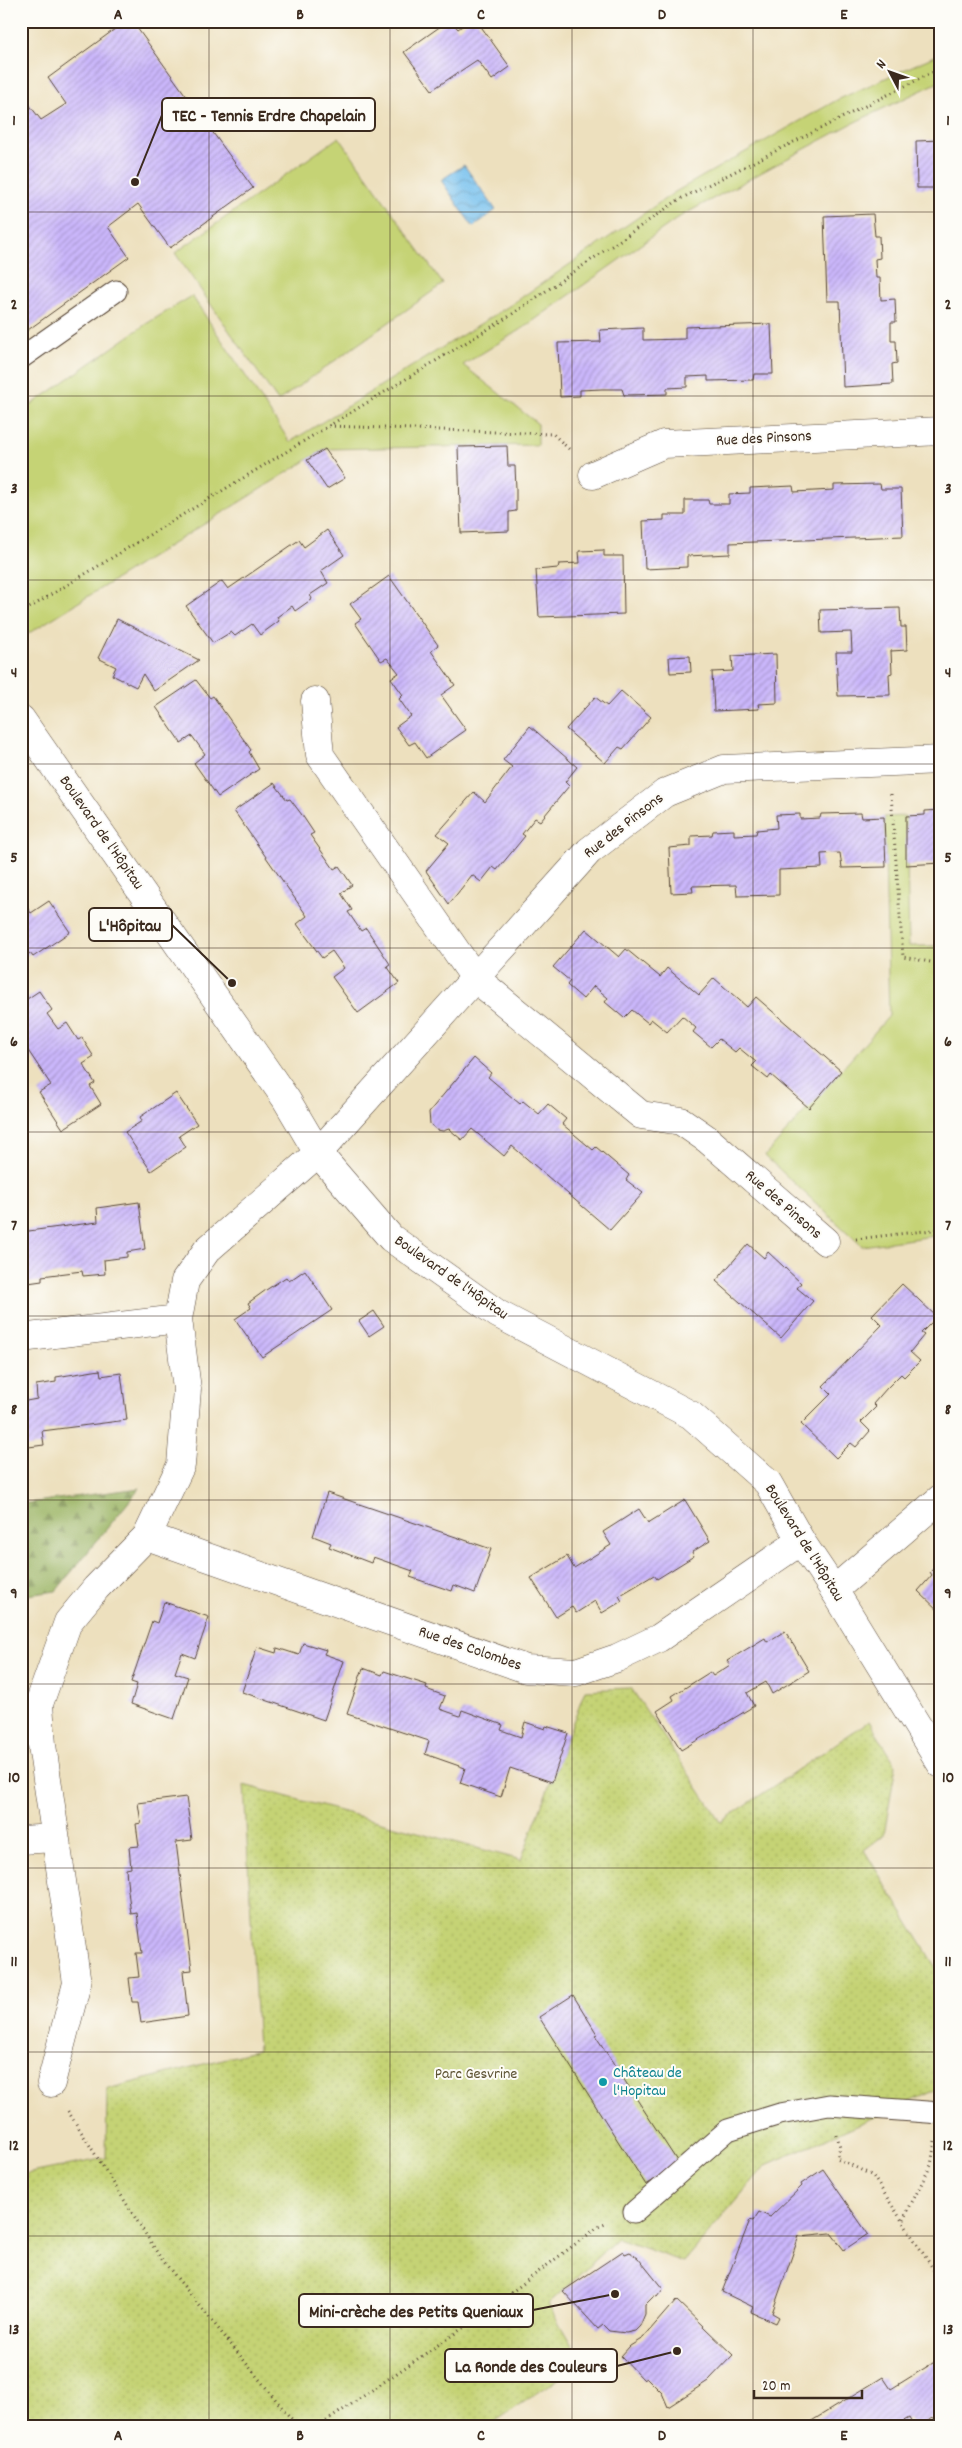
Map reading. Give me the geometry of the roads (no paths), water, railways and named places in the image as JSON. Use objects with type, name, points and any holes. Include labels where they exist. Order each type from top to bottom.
[{"type":"street","name":"Rue des Pinsons","points":[[593,475],[664,444],[941,431]]},
{"type":"street","name":"Rue des Pinsons","points":[[315,701],[320,754],[475,978],[641,1115],[681,1121],[707,1140],[826,1241]]},
{"type":"street","name":"Boulevard de l'Hôpitau","points":[[21,719],[286,1099],[318,1152],[392,1238],[498,1314],[691,1415],[768,1483],[801,1541],[834,1590],[941,1764]]},
{"type":"street","name":"Rue des Pinsons","points":[[51,2082],[77,1983],[55,1838],[39,1704],[68,1622],[96,1588],[147,1536],[181,1465],[187,1389],[178,1319],[185,1281],[207,1250],[318,1152],[589,851],[665,793],[724,769],[941,760]]},
{"type":"street","points":[[21,1338],[178,1319]]},
{"type":"street","points":[[834,1590],[941,1498]]},
{"type":"street","name":"Rue des Colombes","points":[[147,1536],[526,1668],[576,1672],[617,1658],[659,1638],[801,1541]]},
{"type":"street","points":[[21,1840],[55,1838]]},
{"type":"lane","points":[[21,358],[116,291]]},
{"type":"lane","points":[[634,2212],[728,2130],[780,2114],[829,2105],[940,2113]]},
{"type":"water","points":[[464,165],[496,210],[473,227],[441,180]]},
{"type":"place","name":"TEC - Tennis Erdre Chapelain","points":[[135,182]]},
{"type":"place","name":"L'Hôpitau","points":[[232,983]]},
{"type":"place","name":"Château de l'Hopitau","points":[[603,2082]]},
{"type":"place","name":"Mini-crèche des Petits Queniaux","points":[[615,2294]]},
{"type":"place","name":"La Ronde des Couleurs","points":[[677,2351]]},
{"type":"park label","name":"Parc Gesvrine","points":[[476,2074]]}]
